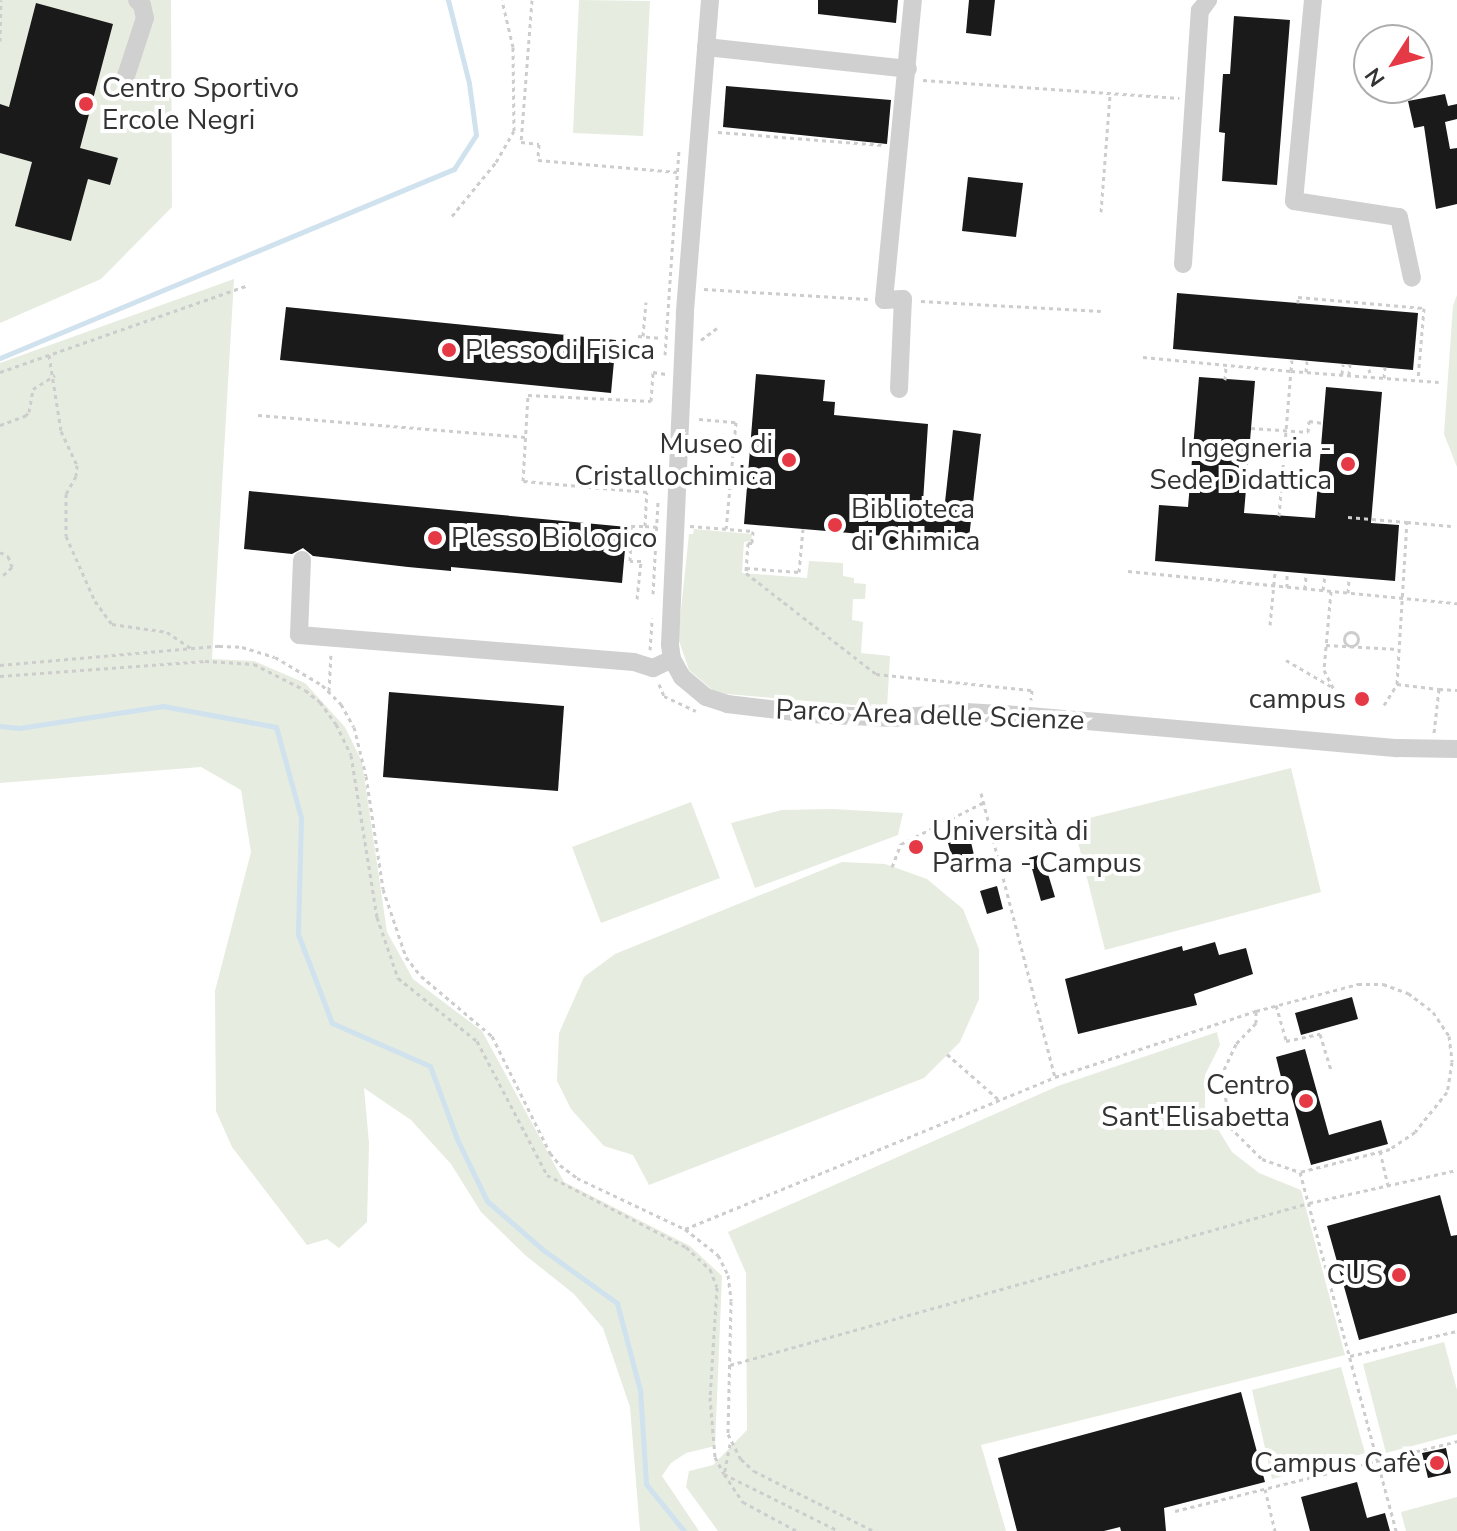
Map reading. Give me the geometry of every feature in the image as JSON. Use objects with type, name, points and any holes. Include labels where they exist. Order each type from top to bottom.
[{"type":"street","points":[[126,76],[145,18],[142,5],[137,0]]},
{"type":"street","points":[[302,560],[299,635],[332,641],[634,662],[653,668],[672,659],[687,288],[710,0]]},
{"type":"street","points":[[899,389],[893,300],[913,0]]},
{"type":"street","points":[[1183,264],[1200,11],[1208,0]]},
{"type":"street","points":[[1313,0],[1294,201],[1399,217],[1412,278]]},
{"type":"street","points":[[706,47],[907,75]]},
{"type":"street","name":"Parco Area delle Scienze","points":[[672,659],[694,689],[727,704],[853,717],[966,712],[1018,715],[1433,750],[1457,749]]},
{"type":"street","name":"Parco Area delle Scienze","points":[[1433,750],[1457,758]]},
{"type":"path","points":[[0,41],[1,0]]},
{"type":"path","points":[[452,216],[496,162],[514,131],[513,47],[502,0]]},
{"type":"path","points":[[532,0],[521,142],[539,144],[538,160],[677,172]]},
{"type":"path","points":[[907,75],[1194,99]]},
{"type":"path","points":[[514,89],[525,90]]},
{"type":"path","points":[[1101,212],[1110,94]]},
{"type":"path","points":[[699,130],[902,146]]},
{"type":"path","points":[[0,372],[249,285]]},
{"type":"path","points":[[687,288],[1101,311]]},
{"type":"path","points":[[1298,303],[1298,297],[1424,308],[1418,380]]},
{"type":"path","points":[[646,302],[641,336],[699,341],[717,328]]},
{"type":"path","points":[[1371,304],[1371,310]]},
{"type":"path","points":[[49,355],[55,375],[61,431],[77,465],[76,476],[66,494],[66,536],[95,601],[112,624],[167,632],[191,648]]},
{"type":"path","points":[[1143,357],[1439,382]]},
{"type":"path","points":[[1279,516],[1292,360]]},
{"type":"path","points":[[1306,372],[1307,361]]},
{"type":"path","points":[[1342,374],[1343,364]]},
{"type":"path","points":[[1349,375],[1350,364]]},
{"type":"path","points":[[1225,380],[1226,365]]},
{"type":"path","points":[[1384,378],[1385,367]]},
{"type":"path","points":[[1369,369],[1371,377]]},
{"type":"path","points":[[645,526],[647,492],[523,481],[528,395],[651,401],[653,372],[674,374]]},
{"type":"path","points":[[0,425],[29,412],[33,389],[55,375]]},
{"type":"path","points":[[699,408],[699,420],[736,422],[726,529]]},
{"type":"path","points":[[258,415],[525,437]]},
{"type":"path","points":[[1251,428],[1308,432],[1309,421],[1323,423]]},
{"type":"path","points":[[1348,517],[1451,526]]},
{"type":"path","points":[[1384,705],[1397,684],[1407,522]]},
{"type":"path","points":[[637,599],[641,561],[630,561],[631,526],[753,531],[752,543],[748,543],[746,573],[876,674],[1018,688]]},
{"type":"path","points":[[746,568],[799,572],[803,529]]},
{"type":"path","points":[[0,552],[8,556],[12,567],[0,578]]},
{"type":"path","points":[[1128,571],[1457,603]]},
{"type":"path","points":[[1270,625],[1275,572]]},
{"type":"path","points":[[1287,572],[1287,587]]},
{"type":"path","points":[[1305,589],[1306,574]]},
{"type":"path","points":[[1323,590],[1325,576]]},
{"type":"path","points":[[1348,593],[1349,578]]},
{"type":"path","points":[[1331,591],[1324,670],[1342,705]]},
{"type":"path","points":[[329,691],[332,641]]},
{"type":"path","points":[[1326,645],[1398,649]]},
{"type":"path","points":[[0,665],[191,648],[242,647],[275,657],[329,691],[354,727],[366,776],[383,889],[406,957],[421,976],[492,1036],[550,1153],[560,1165],[577,1178],[685,1229],[718,1255],[728,1275],[731,1301],[727,1416],[730,1444],[724,1474]]},
{"type":"path","points":[[1286,660],[1332,687]]},
{"type":"path","points":[[0,676],[205,661],[254,664],[305,690],[320,702],[336,724],[351,755],[377,917],[398,978],[477,1041],[547,1175],[686,1247],[710,1269],[717,1287],[710,1430],[715,1457],[743,1502],[797,1531]]},
{"type":"path","points":[[1397,684],[1457,690]]},
{"type":"path","points":[[1433,750],[1439,689]]},
{"type":"path","points":[[981,793],[1055,1077]]},
{"type":"path","points":[[892,867],[901,844],[984,802]]},
{"type":"path","points":[[685,1229],[1055,1077],[1256,1011],[1347,987],[1383,984],[1408,993],[1433,1012],[1449,1036],[1452,1062],[1447,1092],[1415,1132],[1380,1151],[1300,1172],[1262,1159],[1230,1127],[1222,1074],[1236,1044],[1256,1023],[1256,1011]]},
{"type":"path","points":[[1276,1005],[1286,1041],[1320,1034],[1331,1071]]},
{"type":"path","points":[[947,1054],[998,1099]]},
{"type":"path","points":[[1380,1151],[1388,1185]]},
{"type":"path","points":[[730,1365],[1309,1203],[1457,1170]]},
{"type":"path","points":[[1300,1172],[1396,1531]]},
{"type":"path","points":[[1350,1356],[1457,1331]]},
{"type":"path","points":[[1175,1511],[1457,1441]]},
{"type":"path","points":[[730,1444],[754,1471],[874,1531]]},
{"type":"path","points":[[724,1474],[839,1531]]},
{"type":"path","points":[[1265,1489],[1275,1531]]},
{"type":"shaded area","name":"Centro Sportivo Ercole Negri","points":[[0,0],[171,0],[172,207],[101,279],[0,323]]},
{"type":"shaded area","points":[[579,0],[650,1],[643,136],[573,133]]},
{"type":"shaded area","points":[[234,279],[212,659],[254,661],[305,683],[345,727],[362,762],[387,932],[413,979],[482,1031],[564,1182],[690,1246],[722,1276],[715,1446],[686,1453],[671,1463],[662,1476],[699,1531],[640,1531],[630,1407],[603,1328],[574,1294],[525,1255],[481,1212],[451,1164],[411,1120],[364,1088],[369,1143],[367,1222],[339,1248],[327,1239],[307,1245],[232,1147],[216,1111],[215,991],[251,852],[241,790],[201,767],[0,783],[0,363]]},
{"type":"shaded area","points":[[1457,295],[1457,467],[1444,434],[1453,306]]},
{"type":"shaded area","points":[[694,529],[752,534],[751,541],[744,542],[742,573],[807,578],[809,561],[843,563],[843,576],[854,578],[854,583],[866,584],[865,599],[853,599],[852,620],[863,622],[861,653],[890,656],[887,708],[716,693],[689,670],[678,638],[689,534],[693,534]]},
{"type":"shaded area","points":[[1291,768],[1321,892],[1105,950],[1073,822]]},
{"type":"shaded area","points":[[691,802],[720,878],[601,923],[572,847]]},
{"type":"shaded area","points":[[782,810],[903,813],[898,835],[755,888],[731,823]]},
{"type":"shaded area","points":[[842,862],[885,864],[927,879],[963,909],[979,949],[979,999],[960,1042],[924,1078],[649,1185],[633,1155],[604,1146],[571,1109],[557,1081],[559,1033],[584,977],[615,954]]},
{"type":"shaded area","points":[[1217,1032],[1220,1045],[1205,1075],[1205,1108],[1232,1152],[1259,1173],[1301,1190],[1345,1355],[981,1445],[1006,1531],[718,1531],[686,1487],[689,1471],[713,1465],[747,1430],[746,1273],[728,1232],[1058,1086]]},
{"type":"shaded area","points":[[1444,1342],[1457,1390],[1457,1434],[1386,1453],[1363,1364]]},
{"type":"shaded area","points":[[1341,1367],[1365,1453],[1272,1479],[1252,1390]]},
{"type":"shaded area","points":[[1457,1497],[1457,1531],[1406,1531],[1401,1512]]},
{"type":"building","points":[[818,0],[898,0],[896,23],[818,14]]},
{"type":"building","points":[[969,0],[995,0],[991,36],[966,33]]},
{"type":"building","points":[[36,3],[113,24],[80,148],[118,158],[110,185],[88,179],[71,241],[15,226],[32,162],[0,153],[0,104],[9,107]]},
{"type":"building","points":[[1234,16],[1290,20],[1277,185],[1222,181],[1225,133],[1219,132],[1223,74],[1230,74]]},
{"type":"building","points":[[726,86],[891,100],[887,144],[723,127]]},
{"type":"building","points":[[1445,94],[1448,106],[1457,104],[1457,119],[1445,122],[1450,149],[1457,148],[1457,204],[1436,209],[1424,126],[1414,128],[1409,104],[1433,104],[1433,96]]},
{"type":"building","points":[[968,177],[1023,183],[1016,237],[962,231]]},
{"type":"building","points":[[1177,293],[1418,313],[1413,370],[1173,349]]},
{"type":"building","name":"Plesso di Fisica","points":[[286,307],[616,340],[611,393],[280,360]]},
{"type":"building","points":[[756,374],[825,380],[823,401],[835,402],[834,415],[928,424],[922,518],[943,520],[953,430],[981,434],[969,538],[921,532],[920,552],[884,549],[885,536],[744,524]]},
{"type":"building","name":"Ingegneria - Sede Didattica","points":[[1199,377],[1255,381],[1244,513],[1315,518],[1326,387],[1382,392],[1371,523],[1399,525],[1395,581],[1155,561],[1159,505],[1188,507]]},
{"type":"building","name":"Plesso Biologico","points":[[249,491],[627,527],[622,583],[451,567],[451,571],[408,567],[313,556],[303,548],[292,554],[244,549]]},
{"type":"building","points":[[389,692],[564,706],[558,791],[383,777]]},
{"type":"building","points":[[970,838],[974,855],[953,861],[948,843]]},
{"type":"building","points":[[1042,854],[1055,897],[1041,901],[1029,858]]},
{"type":"building","points":[[997,886],[1003,909],[987,914],[980,891]]},
{"type":"building","points":[[1215,942],[1219,955],[1246,948],[1253,974],[1194,994],[1197,1005],[1078,1034],[1065,979],[1182,946],[1183,951]]},
{"type":"building","points":[[1352,997],[1358,1019],[1301,1035],[1295,1013]]},
{"type":"building","name":"Centro Sant'Elisabetta","points":[[1305,1049],[1329,1135],[1381,1120],[1388,1144],[1311,1165],[1287,1080],[1282,1081],[1276,1057]]},
{"type":"building","name":"CUS","points":[[1440,1195],[1451,1236],[1457,1235],[1457,1313],[1359,1340],[1327,1226]]},
{"type":"building","points":[[1241,1392],[1265,1482],[1164,1508],[1166,1531],[1121,1531],[1120,1527],[1104,1531],[1017,1531],[998,1458]]},
{"type":"building","name":"Campus Cafè","points":[[1446,1448],[1451,1473],[1428,1478],[1422,1453]]},
{"type":"building","points":[[1357,1482],[1367,1518],[1385,1513],[1390,1531],[1310,1531],[1301,1497]]},
{"type":"waterway","points":[[0,358],[454,169],[476,135],[469,83],[448,0]]},
{"type":"waterway","points":[[0,726],[19,728],[163,706],[276,727],[301,818],[298,934],[332,1023],[430,1066],[457,1139],[487,1201],[542,1249],[617,1303],[640,1390],[646,1484],[684,1531]]},
{"type":"place","name":"Centro Sportivo Ercole Negri","points":[[86,104]]},
{"type":"place","name":"Plesso di Fisica","points":[[449,350]]},
{"type":"place","name":"Museo di Cristallochimica","points":[[789,460]]},
{"type":"place","name":"Ingegneria - Sede Didattica","points":[[1348,464]]},
{"type":"place","name":"Biblioteca di Chimica","points":[[835,525]]},
{"type":"place","name":"Plesso Biologico","points":[[435,538]]},
{"type":"place","name":"campus","points":[[1362,699]]},
{"type":"place","name":"Università di Parma - Campus","points":[[916,847]]},
{"type":"place","name":"Centro Sant'Elisabetta","points":[[1306,1101]]},
{"type":"place","name":"CUS","points":[[1399,1275]]},
{"type":"place","name":"Campus Cafè","points":[[1437,1463]]}]
